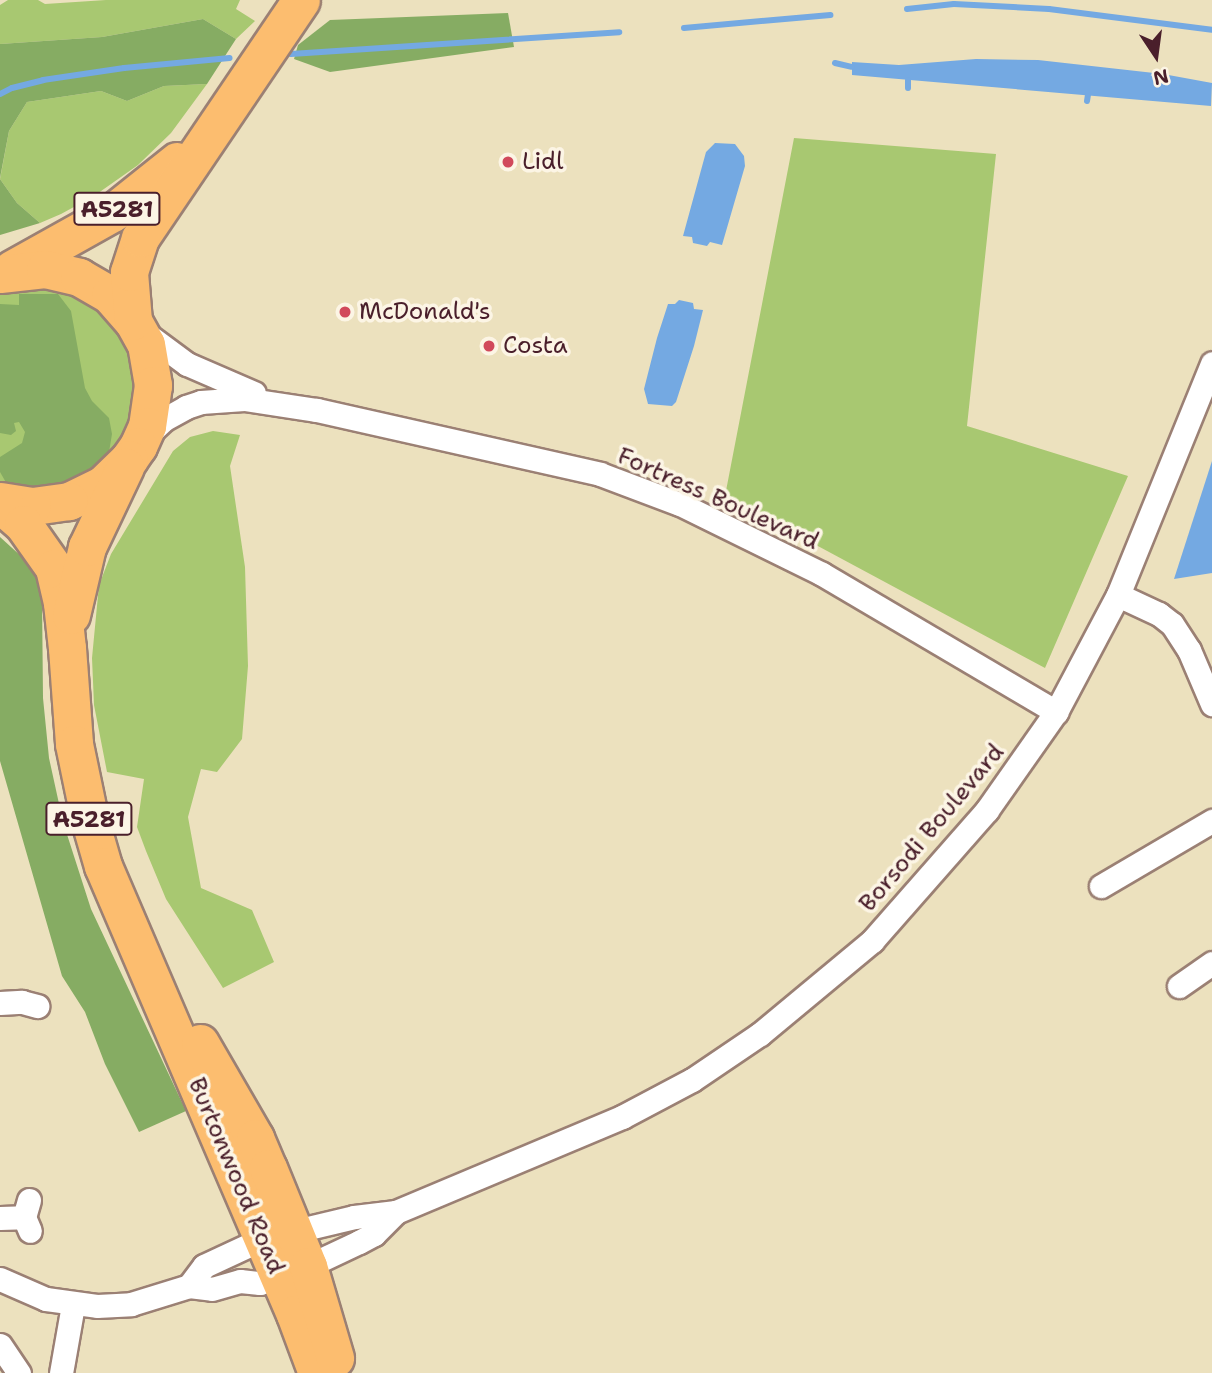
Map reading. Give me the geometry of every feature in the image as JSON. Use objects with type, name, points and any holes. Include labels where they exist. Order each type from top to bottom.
[{"type":"main road","name":"A5281","points":[[0,502],[32,506],[69,501],[102,485],[134,452],[152,406],[153,385],[151,365],[135,323],[129,272],[136,244],[301,0]]},
{"type":"main road","name":"A5281","points":[[4,272],[136,196],[211,130]]},
{"type":"main road","name":"A5281","points":[[4,272],[45,269],[79,277],[110,295],[135,323]]},
{"type":"main road","name":"Burtonwood Road","points":[[67,648],[75,595],[87,547],[134,452]]},
{"type":"main road","name":"Burtonwood Road","points":[[0,502],[23,524],[50,559],[62,603],[74,744],[90,821],[116,901],[153,980],[195,1037],[255,1138],[278,1236],[340,1373]]},
{"type":"main road","name":"Burtonwood Road","points":[[294,1272],[317,1373]]},
{"type":"street","name":"Fortress Boulevard","points":[[135,323],[172,354],[202,373],[287,404]]},
{"type":"street","name":"Borsodi Boulevard","points":[[396,1212],[374,1234],[294,1272],[260,1283],[240,1281],[212,1289],[189,1286],[204,1266],[278,1236],[354,1217],[396,1212],[622,1117],[692,1080],[760,1034],[872,941],[943,864],[987,810],[1056,712],[1118,595],[1212,363]]},
{"type":"street","name":"Fortress Boulevard","points":[[134,452],[177,411],[201,402],[244,399],[287,404],[561,463],[600,474],[680,504],[822,574],[1056,712]]},
{"type":"street","points":[[1118,595],[1160,614],[1172,624],[1189,650],[1212,704]]},
{"type":"street","points":[[1101,886],[1212,821]]},
{"type":"street","points":[[1179,986],[1212,963]]},
{"type":"street","points":[[0,1003],[22,1002],[38,1006]]},
{"type":"street","points":[[0,1218],[28,1216]]},
{"type":"street","points":[[0,1279],[46,1299],[73,1305],[131,1304],[189,1286]]},
{"type":"street","points":[[61,1373],[73,1305]]},
{"type":"street","points":[[0,1345],[19,1373]]},
{"type":"green space","points":[[8,0],[38,0],[45,4],[106,0],[240,0],[236,9],[255,21],[236,39],[203,19],[102,37],[0,44],[0,5]]},
{"type":"green space","points":[[508,13],[514,47],[330,72],[294,59],[298,45],[330,20]]},
{"type":"green space","points":[[203,19],[236,39],[207,84],[164,86],[127,101],[101,91],[27,102],[9,131],[0,178],[0,44],[102,37]]},
{"type":"green space","points":[[207,84],[171,133],[138,165],[94,196],[61,214],[40,223],[17,203],[0,179],[9,131],[27,102],[101,91],[127,101],[164,86]]},
{"type":"green space","points":[[794,138],[996,154],[967,426],[1128,476],[1045,668],[725,496]]},
{"type":"green space","points":[[0,179],[17,203],[40,223],[0,235]]},
{"type":"green space","points":[[56,282],[113,314],[140,373],[128,437],[107,464],[46,491],[0,485],[0,286]]},
{"type":"green space","points":[[19,294],[58,294],[71,311],[85,388],[92,401],[109,418],[112,434],[107,464],[80,477],[48,486],[8,486],[0,472],[0,457],[22,443],[25,432],[19,422],[14,423],[16,431],[11,435],[0,433],[0,304],[19,305]]},
{"type":"green space","points":[[213,431],[240,435],[230,466],[245,567],[248,666],[242,739],[217,772],[201,769],[188,817],[201,888],[252,910],[274,962],[223,988],[166,899],[146,851],[137,827],[144,779],[107,772],[94,705],[92,658],[99,585],[111,554],[173,451],[190,437]]},
{"type":"green space","points":[[0,537],[33,567],[42,597],[43,698],[49,758],[63,822],[91,909],[186,1111],[139,1132],[105,1064],[85,1012],[62,976],[0,761]]},
{"type":"water","points":[[976,59],[1038,60],[1163,74],[1212,83],[1211,106],[852,75],[852,62],[899,65]]},
{"type":"water","points":[[715,143],[735,144],[744,156],[745,166],[722,245],[710,242],[707,246],[693,243],[692,237],[683,236],[706,152]]},
{"type":"water","points":[[679,300],[693,303],[694,309],[703,310],[694,346],[676,402],[672,406],[648,404],[644,389],[657,338],[668,304],[675,304]]},
{"type":"water","points":[[1212,461],[1212,573],[1174,579]]},
{"type":"waterway","points":[[907,9],[954,4],[1049,9],[1212,30]]},
{"type":"waterway","points":[[684,28],[830,15]]},
{"type":"waterway","points":[[291,54],[619,32]]},
{"type":"waterway","points":[[0,94],[43,80],[124,68],[230,58]]},
{"type":"waterway","points":[[835,63],[852,67]]},
{"type":"waterway","points":[[908,80],[908,88]]},
{"type":"waterway","points":[[1087,101],[1088,95]]},
{"type":"place","name":"Lidl","points":[[508,162]]},
{"type":"place","name":"McDonald's","points":[[345,312]]},
{"type":"place","name":"Costa","points":[[489,346]]}]
